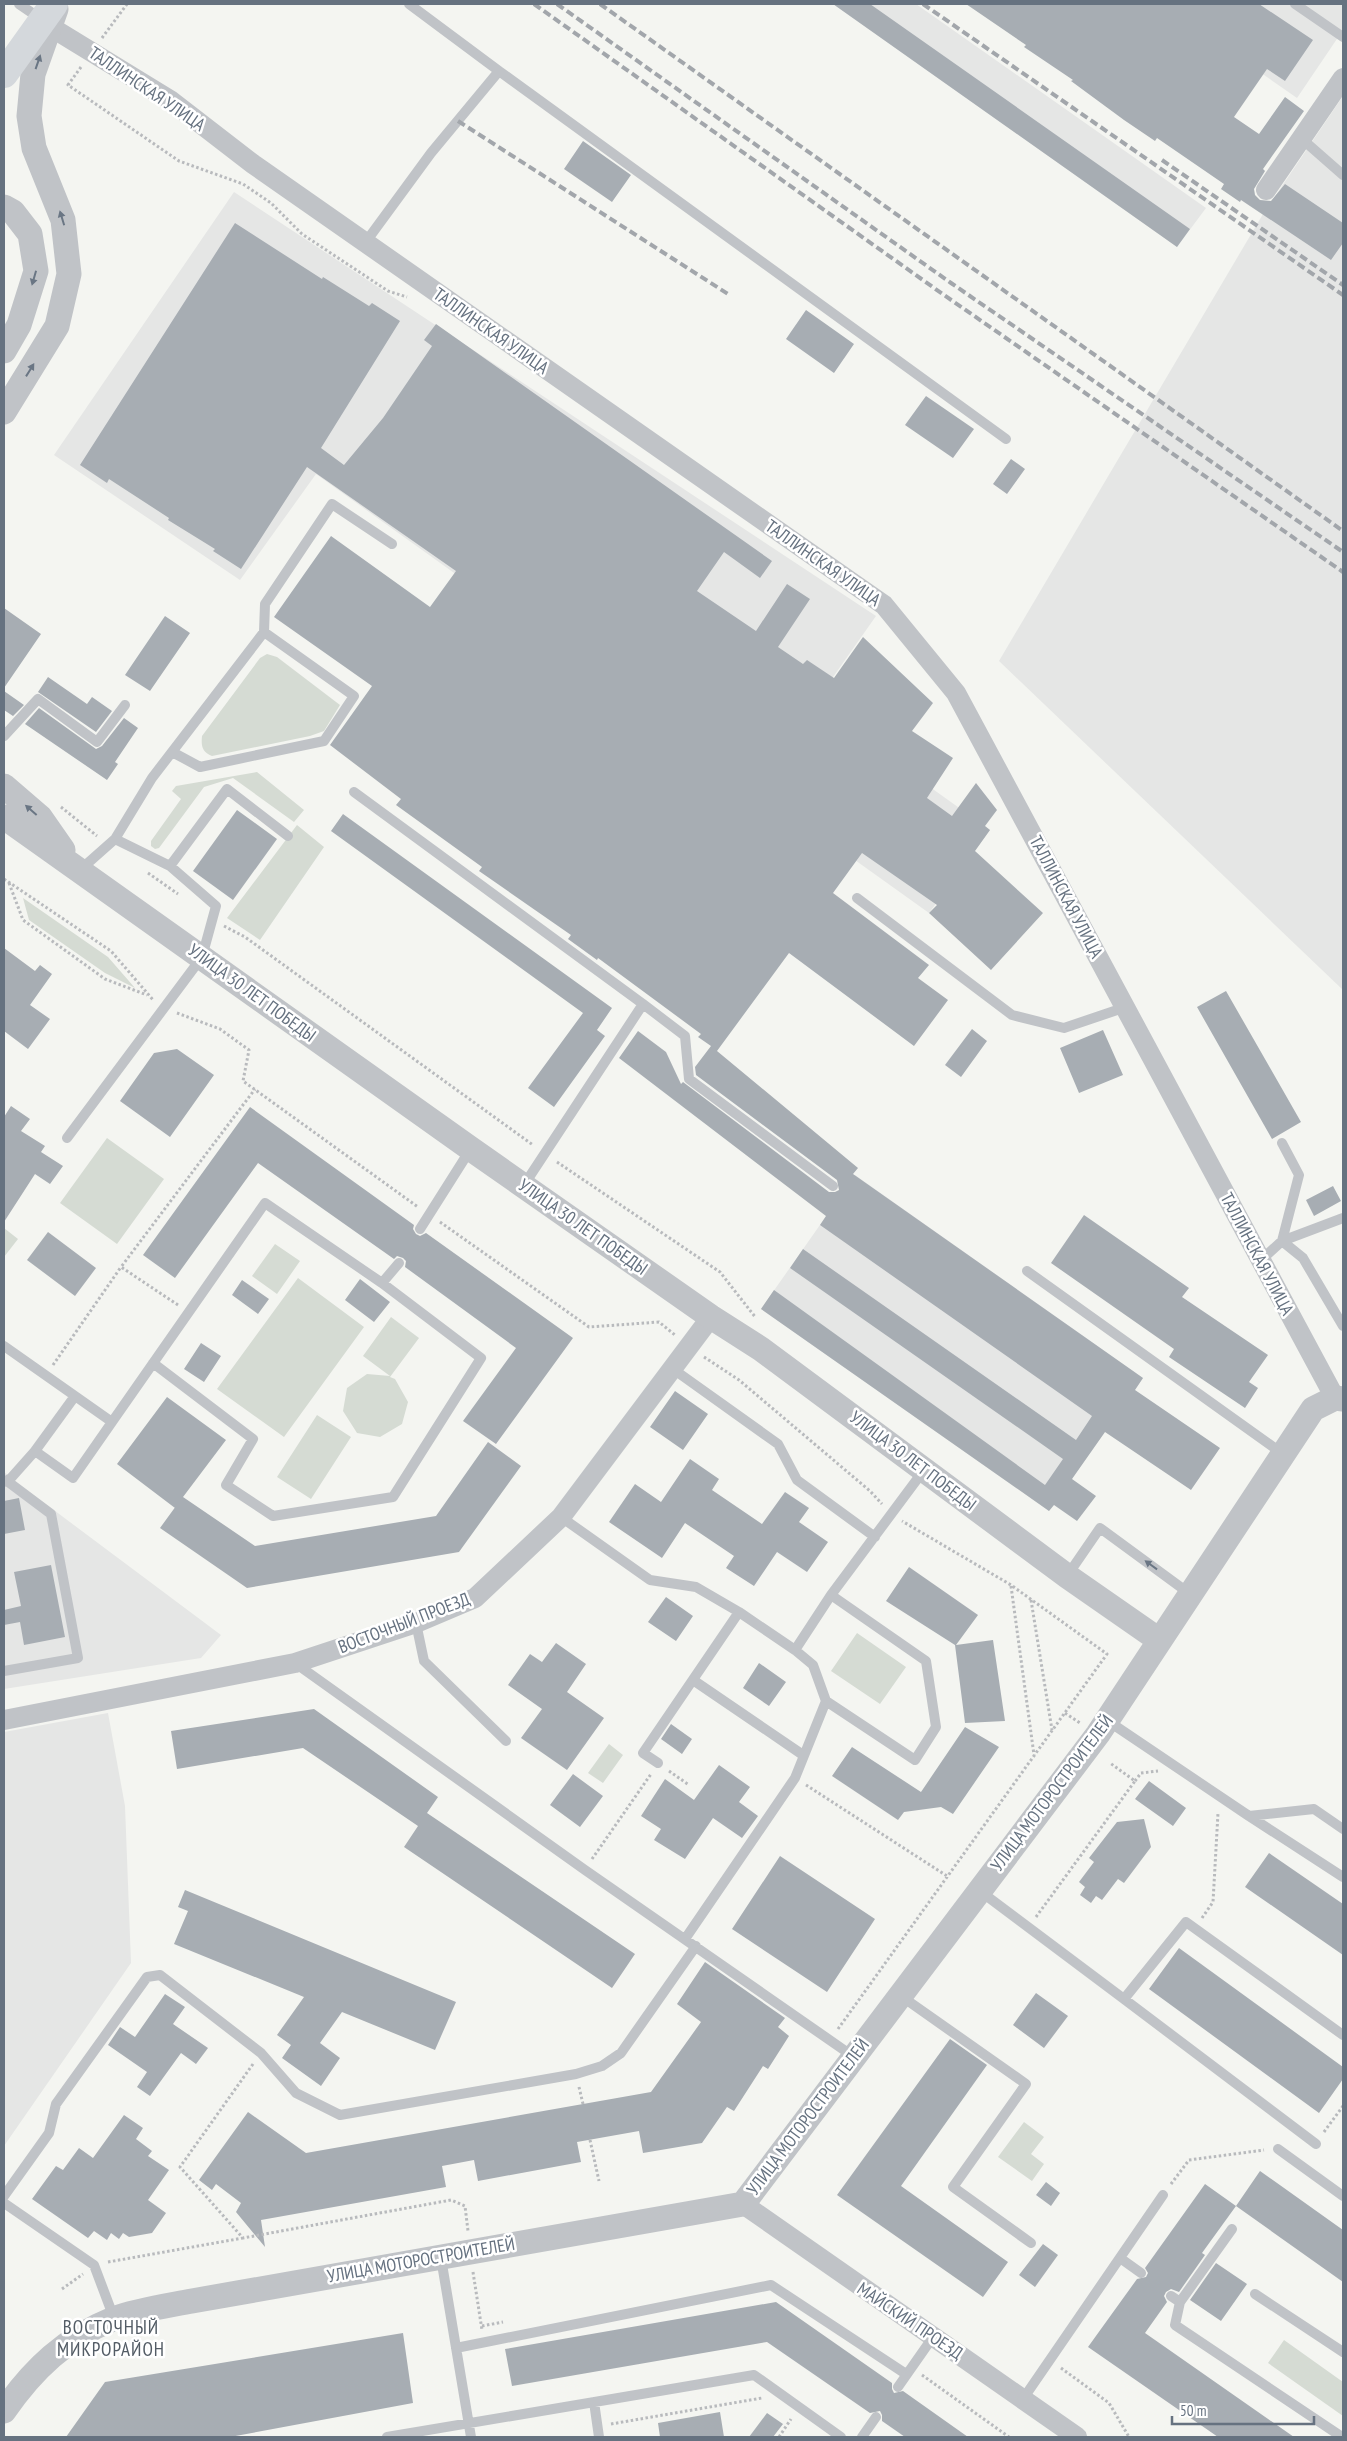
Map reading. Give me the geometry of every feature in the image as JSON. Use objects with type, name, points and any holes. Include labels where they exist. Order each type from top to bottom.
[{"type":"main road","points":[[4,74],[54,16]]},
{"type":"street","points":[[4,412],[57,326],[69,274],[64,220],[34,148],[29,116],[33,74],[58,4]]},
{"type":"street","name":"ТАЛЛИНСКАЯ УЛИЦА","points":[[54,16],[170,100],[253,164],[884,605],[956,693],[1126,1007],[1260,1261],[1339,1399]]},
{"type":"street","points":[[1266,190],[1343,78]]},
{"type":"street","points":[[4,207],[13,212],[30,234],[36,271],[20,325],[4,351]]},
{"type":"street","points":[[4,786],[40,818],[76,866]]},
{"type":"street","name":"УЛИЦА 30 ЛЕТ ПОБЕДЫ","points":[[4,816],[471,1149],[711,1317],[761,1349],[1067,1576],[1158,1640]]},
{"type":"street","name":"ВОСТОЧНЫЙ ПРОЕЗД","points":[[4,1720],[295,1663],[416,1623],[475,1598],[561,1517],[711,1317]]},
{"type":"street","name":"УЛИЦА МОТОРОСТРОИТЕЛЕЙ","points":[[4,2411],[38,2368],[59,2348],[114,2319],[192,2300],[743,2204],[1107,1720],[1158,1640],[1313,1409],[1339,1399]]},
{"type":"street","name":"МАЙСКИЙ ПРОЕЗД","points":[[743,2204],[1074,2436]]},
{"type":"lane","points":[[19,4],[54,16]]},
{"type":"lane","points":[[409,4],[1006,439]]},
{"type":"lane","points":[[1295,4],[1343,37]]},
{"type":"lane","points":[[366,243],[431,153],[500,71]]},
{"type":"lane","points":[[1302,139],[1343,175]]},
{"type":"lane","points":[[76,866],[112,842],[152,778],[174,752],[264,632],[265,604],[332,504],[392,544]]},
{"type":"lane","points":[[174,752],[200,767],[324,741],[354,696],[264,632]]},
{"type":"lane","points":[[4,736],[38,699],[97,742],[125,705]]},
{"type":"lane","points":[[170,866],[228,790],[288,836]]},
{"type":"lane","points":[[354,792],[686,1036],[689,1079],[833,1186]]},
{"type":"lane","points":[[67,1138],[202,956],[216,906],[170,866],[112,842]]},
{"type":"lane","points":[[857,898],[1012,1015],[1064,1028],[1126,1007]]},
{"type":"lane","points":[[524,1185],[643,1004]]},
{"type":"lane","points":[[1282,1143],[1299,1174],[1282,1241]]},
{"type":"lane","points":[[420,1229],[471,1149]]},
{"type":"lane","points":[[35,1451],[73,1478],[153,1363],[265,1203],[382,1283],[482,1358],[393,1497],[273,1516],[226,1484],[253,1439],[153,1363]]},
{"type":"lane","points":[[1260,1261],[1282,1241],[1343,1218]]},
{"type":"lane","points":[[1282,1241],[1303,1258],[1343,1326]]},
{"type":"lane","points":[[382,1283],[399,1263]]},
{"type":"lane","points":[[1027,1271],[1283,1454]]},
{"type":"lane","points":[[4,1346],[112,1422]]},
{"type":"lane","points":[[673,1369],[778,1444],[797,1480],[875,1537]]},
{"type":"lane","points":[[4,1671],[78,1658],[51,1514],[5,1482],[35,1451],[75,1396]]},
{"type":"lane","points":[[795,1650],[831,1595],[924,1470]]},
{"type":"lane","points":[[561,1517],[650,1580],[696,1587],[739,1612],[795,1650],[814,1665],[826,1701],[915,1760],[936,1727],[926,1660],[831,1595]]},
{"type":"lane","points":[[1067,1576],[1100,1528],[1190,1594]]},
{"type":"lane","points":[[658,1763],[643,1753],[739,1612]]},
{"type":"lane","points":[[416,1623],[424,1661],[506,1741]]},
{"type":"lane","points":[[295,1663],[585,1870],[854,2057]]},
{"type":"lane","points":[[693,1680],[803,1755]]},
{"type":"lane","points":[[685,1939],[795,1778],[826,1701]]},
{"type":"lane","points":[[1107,1720],[1343,1877]]},
{"type":"lane","points":[[1249,1816],[1314,1810],[1343,1829]]},
{"type":"lane","points":[[980,1890],[1316,2144]]},
{"type":"lane","points":[[1124,1999],[1186,1922],[1343,2035]]},
{"type":"lane","points":[[4,2196],[50,2133],[56,2104],[147,1977],[160,1975],[260,2053],[296,2093],[340,2115],[576,2074],[602,2066],[620,2053],[696,1946]]},
{"type":"lane","points":[[901,1996],[1026,2084],[953,2187],[1031,2243]]},
{"type":"lane","points":[[1278,2149],[1343,2196]]},
{"type":"lane","points":[[1023,2399],[1163,2194]]},
{"type":"lane","points":[[4,2203],[94,2265],[114,2319]]},
{"type":"lane","points":[[1232,2229],[1176,2299],[1175,2325],[1342,2437]]},
{"type":"lane","points":[[440,2257],[471,2437]]},
{"type":"lane","points":[[1120,2258],[1141,2273]]},
{"type":"lane","points":[[456,2348],[771,2285],[909,2371]]},
{"type":"lane","points":[[1255,2294],[1343,2352]]},
{"type":"lane","points":[[898,2387],[934,2337]]},
{"type":"lane","points":[[387,2437],[754,2375],[841,2437]]},
{"type":"lane","points":[[594,2402],[599,2437]]},
{"type":"lane","points":[[862,2437],[876,2417]]},
{"type":"path","points":[[68,85],[179,161],[242,184],[271,203],[302,234],[388,291],[414,299]]},
{"type":"path","points":[[56,803],[112,842]]},
{"type":"path","points":[[146,872],[183,898]]},
{"type":"path","points":[[4,879],[111,951],[148,995],[163,1008],[220,1029],[249,1050],[243,1081],[589,1327],[660,1322],[690,1347],[739,1380],[870,1490],[892,1514],[1011,1585],[1107,1654],[830,2040]]},
{"type":"path","points":[[8,882],[23,920],[105,979],[148,995]]},
{"type":"path","points":[[213,919],[245,938],[545,1153],[720,1272],[759,1322]]},
{"type":"path","points":[[46,1376],[121,1267],[255,1089]]},
{"type":"path","points":[[121,1267],[189,1312]]},
{"type":"path","points":[[1011,1585],[1034,1755]]},
{"type":"path","points":[[1031,1600],[1052,1730]]},
{"type":"path","points":[[585,1870],[658,1763],[689,1785]]},
{"type":"path","points":[[1110,1763],[1135,1781]]},
{"type":"path","points":[[1028,1928],[1141,1773],[1159,1771]]},
{"type":"path","points":[[795,1778],[947,1876]]},
{"type":"path","points":[[1194,1928],[1213,1902],[1219,1814],[1212,1808]]},
{"type":"path","points":[[243,2238],[180,2167],[260,2053]]},
{"type":"path","points":[[1316,2144],[1343,2106]]},
{"type":"path","points":[[590,2140],[599,2182]]},
{"type":"path","points":[[1163,2194],[1189,2160],[1278,2149]]},
{"type":"path","points":[[62,2289],[94,2265],[451,2200],[465,2206]]},
{"type":"path","points":[[482,2326],[510,2320]]},
{"type":"path","points":[[1050,2360],[1109,2403],[1130,2437]]},
{"type":"path","points":[[909,2371],[1009,2437]]},
{"type":"path","points":[[611,2424],[772,2397]]},
{"type":"path","points":[[779,2437],[795,2414]]},
{"type":"shaded area","points":[[833,4],[916,4],[1206,208],[1177,247]]},
{"type":"shaded area","points":[[1162,4],[1343,4],[1343,30],[1297,98]]},
{"type":"shaded area","points":[[1343,96],[1343,990],[999,661],[1263,214]]},
{"type":"shaded area","points":[[234,192],[876,616],[814,704],[990,830],[929,913],[316,474],[240,580],[54,455]]},
{"type":"shaded area","points":[[267,654],[277,657],[340,705],[324,731],[310,736],[212,756],[206,753],[203,748],[202,736],[260,658]]},
{"type":"shaded area","points":[[257,772],[304,810],[294,822],[233,778],[204,787],[159,848],[155,849],[151,846],[151,841],[181,799],[172,791],[176,786]]},
{"type":"shaded area","points":[[297,825],[324,847],[260,940],[227,918]]},
{"type":"shaded area","points":[[23,898],[108,957],[135,988],[105,973],[29,920]]},
{"type":"shaded area","points":[[107,1138],[164,1179],[117,1244],[60,1203]]},
{"type":"shaded area","points":[[855,1175],[1143,1378],[1049,1511],[761,1309]]},
{"type":"shaded area","points":[[4,1228],[18,1239],[4,1257]]},
{"type":"shaded area","points":[[275,1244],[300,1261],[277,1294],[252,1276]]},
{"type":"shaded area","points":[[298,1278],[364,1327],[284,1437],[217,1389]]},
{"type":"shaded area","points":[[391,1317],[419,1338],[390,1377],[395,1379],[408,1402],[402,1424],[380,1437],[357,1433],[343,1411],[347,1388],[367,1374],[390,1376],[363,1356]]},
{"type":"shaded area","points":[[317,1415],[351,1437],[311,1499],[277,1477]]},
{"type":"shaded area","points":[[4,1472],[221,1635],[201,1658],[4,1689]]},
{"type":"shaded area","points":[[857,1633],[906,1667],[880,1704],[831,1671]]},
{"type":"shaded area","points":[[108,1713],[125,1806],[131,1963],[4,2146],[4,1732]]},
{"type":"shaded area","points":[[609,1744],[623,1755],[603,1783],[588,1773]]},
{"type":"shaded area","points":[[1024,2122],[1044,2137],[1031,2154],[1044,2164],[1032,2181],[998,2157]]},
{"type":"shaded area","points":[[1284,2340],[1343,2382],[1343,2416],[1268,2363]]},
{"type":"building","points":[[833,4],[870,4],[1190,229],[1177,247]]},
{"type":"building","points":[[966,4],[1259,4],[1313,40],[1285,81],[1267,69],[1234,117],[1259,134],[1285,97],[1304,111],[1263,169],[1265,171],[1254,189],[1255,195],[1260,200],[1271,201],[1285,184],[1343,223],[1343,243],[1331,260],[1241,200],[1240,202],[1221,189],[1224,184],[1157,138],[1155,141],[1124,120],[1071,81],[1073,80],[1024,47],[1026,45]]},
{"type":"building","points":[[583,141],[631,175],[612,202],[564,169]]},
{"type":"building","points":[[235,223],[322,279],[323,277],[369,306],[372,303],[400,321],[321,448],[344,465],[383,418],[432,346],[424,340],[436,324],[772,561],[760,578],[724,552],[697,591],[756,631],[787,584],[810,599],[778,647],[803,664],[807,660],[834,678],[863,637],[933,703],[912,731],[953,758],[927,798],[952,816],[976,783],[997,810],[985,826],[990,830],[975,851],[1043,913],[991,970],[929,913],[937,905],[862,853],[833,893],[929,965],[918,978],[948,1000],[914,1046],[789,953],[717,1051],[858,1168],[853,1174],[1143,1378],[1135,1390],[1220,1448],[1191,1490],[1105,1432],[1072,1479],[1096,1496],[1077,1521],[1054,1505],[1049,1511],[761,1309],[774,1290],[1045,1485],[1063,1459],[790,1268],[803,1249],[1076,1440],[1092,1416],[820,1225],[826,1216],[619,1058],[638,1031],[666,1052],[681,1084],[683,1082],[829,1192],[839,1190],[837,1180],[696,1075],[695,1067],[711,1046],[698,1037],[701,1034],[598,958],[597,960],[568,939],[571,935],[479,871],[482,867],[396,805],[401,799],[330,745],[372,686],[274,617],[331,536],[430,607],[456,571],[307,467],[241,569],[213,551],[215,549],[168,520],[169,518],[109,479],[107,483],[80,465]]},
{"type":"building","points":[[806,310],[854,344],[834,373],[786,339]]},
{"type":"building","points":[[926,396],[974,429],[953,458],[905,425]]},
{"type":"building","points":[[1011,459],[1025,469],[1007,494],[993,484]]},
{"type":"building","points":[[4,608],[41,634],[4,688]]},
{"type":"building","points":[[165,616],[190,633],[150,691],[125,675]]},
{"type":"building","points":[[48,677],[87,704],[92,697],[112,711],[96,732],[38,692]]},
{"type":"building","points":[[4,691],[24,705],[13,716],[4,710]]},
{"type":"building","points":[[39,708],[96,749],[102,746],[124,718],[138,728],[115,762],[118,764],[107,780],[25,724]]},
{"type":"building","points":[[237,810],[277,839],[233,900],[193,871]]},
{"type":"building","points":[[343,814],[612,1008],[597,1030],[605,1036],[554,1107],[528,1088],[583,1013],[331,831]]},
{"type":"building","points":[[4,948],[35,971],[40,965],[52,974],[30,1005],[50,1019],[28,1049],[4,1031]]},
{"type":"building","points":[[1226,991],[1301,1122],[1272,1139],[1197,1007]]},
{"type":"building","points":[[972,1029],[987,1041],[961,1077],[945,1065]]},
{"type":"building","points":[[1103,1030],[1123,1075],[1079,1093],[1060,1048]]},
{"type":"building","points":[[177,1049],[214,1075],[170,1137],[120,1101],[154,1053]]},
{"type":"building","points":[[11,1106],[30,1119],[21,1131],[45,1146],[41,1152],[63,1166],[50,1184],[35,1174],[4,1222],[4,1117]]},
{"type":"building","points":[[250,1107],[414,1225],[413,1229],[416,1234],[420,1236],[426,1233],[573,1338],[496,1444],[463,1421],[516,1348],[405,1267],[406,1261],[403,1258],[397,1256],[394,1259],[258,1163],[175,1278],[143,1255]]},
{"type":"building","points":[[1333,1186],[1341,1201],[1314,1216],[1306,1200]]},
{"type":"building","points":[[1084,1215],[1189,1288],[1182,1297],[1268,1355],[1249,1382],[1258,1388],[1245,1408],[1169,1357],[1174,1349],[1051,1263]]},
{"type":"building","points":[[48,1232],[96,1268],[75,1296],[27,1260]]},
{"type":"building","points":[[360,1279],[390,1302],[374,1322],[345,1300]]},
{"type":"building","points":[[242,1280],[269,1299],[258,1314],[232,1295]]},
{"type":"building","points":[[201,1343],[221,1356],[204,1382],[184,1369]]},
{"type":"building","points":[[675,1391],[708,1414],[683,1450],[650,1427]]},
{"type":"building","points":[[167,1397],[226,1440],[183,1497],[255,1546],[436,1516],[488,1442],[521,1466],[459,1552],[247,1588],[160,1528],[175,1508],[117,1464]]},
{"type":"building","points":[[690,1459],[719,1479],[712,1490],[762,1524],[785,1492],[809,1508],[799,1522],[828,1542],[807,1572],[777,1552],[754,1586],[726,1568],[734,1556],[685,1523],[662,1558],[609,1522],[635,1484],[661,1502]]},
{"type":"building","points":[[19,1498],[25,1530],[4,1534],[4,1501]]},
{"type":"building","points":[[51,1565],[65,1637],[24,1645],[20,1622],[4,1625],[4,1610],[21,1606],[14,1572]]},
{"type":"building","points":[[909,1567],[978,1615],[956,1645],[993,1640],[1005,1721],[965,1723],[955,1645],[886,1601]]},
{"type":"building","points":[[666,1597],[693,1616],[676,1641],[648,1622]]},
{"type":"building","points":[[556,1643],[586,1664],[567,1692],[604,1718],[567,1770],[521,1738],[542,1709],[508,1685],[530,1654],[542,1662]]},
{"type":"building","points":[[759,1663],[786,1682],[769,1706],[743,1688]]},
{"type":"building","points":[[314,1709],[438,1797],[427,1813],[635,1954],[612,1988],[404,1847],[418,1826],[303,1748],[177,1769],[171,1731]]},
{"type":"building","points":[[671,1724],[692,1739],[682,1754],[661,1739]]},
{"type":"building","points":[[965,1727],[999,1747],[953,1814],[941,1807],[904,1812],[898,1820],[832,1776],[852,1747],[921,1792]]},
{"type":"building","points":[[719,1765],[750,1787],[739,1802],[758,1816],[742,1838],[713,1818],[685,1859],[654,1840],[661,1829],[641,1816],[665,1779],[694,1800]]},
{"type":"building","points":[[573,1774],[603,1796],[580,1827],[550,1805]]},
{"type":"building","points":[[1149,1781],[1186,1808],[1173,1826],[1135,1799]]},
{"type":"building","points":[[1144,1819],[1151,1847],[1124,1883],[1118,1879],[1102,1900],[1096,1896],[1091,1903],[1080,1895],[1085,1887],[1079,1882],[1094,1862],[1089,1858],[1117,1822]]},
{"type":"building","points":[[1269,1853],[1343,1904],[1343,1955],[1245,1887]]},
{"type":"building","points":[[780,1856],[875,1919],[827,1992],[732,1929]]},
{"type":"building","points":[[185,1890],[456,2002],[435,2050],[342,2012],[320,2043],[340,2058],[321,2086],[282,2058],[291,2045],[277,2035],[304,1997],[174,1944],[188,1911],[178,1907]]},
{"type":"building","points":[[1179,1948],[1343,2067],[1343,2079],[1319,2113],[1149,1989]]},
{"type":"building","points":[[705,1962],[785,2018],[778,2027],[789,2036],[768,2069],[763,2066],[734,2111],[727,2107],[702,2143],[643,2153],[639,2131],[577,2142],[581,2162],[478,2181],[474,2160],[442,2166],[446,2187],[261,2220],[265,2247],[236,2212],[241,2203],[216,2184],[212,2190],[199,2180],[248,2112],[306,2153],[651,2092],[701,2022],[677,2004]]},
{"type":"building","points":[[1036,1993],[1068,2016],[1044,2048],[1013,2025]]},
{"type":"building","points":[[165,1994],[185,2007],[173,2024],[208,2048],[196,2064],[181,2053],[150,2096],[137,2087],[147,2072],[108,2045],[120,2027],[135,2037]]},
{"type":"building","points":[[950,2039],[987,2065],[901,2186],[1008,2262],[983,2297],[837,2195]]},
{"type":"building","points":[[124,2115],[143,2128],[136,2139],[152,2151],[148,2156],[169,2170],[148,2200],[166,2213],[152,2233],[129,2237],[123,2233],[119,2239],[111,2233],[107,2240],[94,2231],[88,2238],[32,2199],[56,2166],[63,2170],[79,2148],[93,2158]]},
{"type":"building","points":[[1260,2171],[1343,2230],[1343,2282],[1236,2206]]},
{"type":"building","points":[[1046,2182],[1060,2193],[1051,2206],[1036,2195]]},
{"type":"building","points":[[1205,2184],[1236,2206],[1202,2253],[1205,2255],[1179,2292],[1171,2289],[1166,2292],[1164,2296],[1167,2302],[1145,2333],[1294,2437],[1218,2437],[1088,2347],[1137,2279],[1146,2277],[1148,2273],[1145,2268]]},
{"type":"building","points":[[1043,2244],[1058,2255],[1035,2287],[1019,2275]]},
{"type":"building","points":[[1216,2263],[1247,2284],[1221,2321],[1190,2300]]},
{"type":"building","points":[[776,2302],[892,2383],[894,2393],[903,2391],[968,2437],[905,2437],[882,2421],[880,2411],[870,2413],[767,2342],[512,2386],[505,2349]]},
{"type":"building","points":[[403,2333],[413,2403],[230,2437],[66,2437],[105,2382]]},
{"type":"building","points":[[720,2412],[724,2437],[660,2437],[658,2423]]},
{"type":"building","points":[[767,2413],[783,2424],[773,2437],[749,2437]]},
{"type":"railway","points":[[534,4],[944,295],[1343,572]]},
{"type":"railway","points":[[557,4],[951,283],[1343,552]]},
{"type":"railway","points":[[600,4],[1343,531]]},
{"type":"railway","points":[[923,4],[1343,295]]},
{"type":"railway","points":[[458,121],[728,294]]},
{"type":"railway","points":[[1162,160],[1343,285]]},
{"type":"district","name":"ВОСТОЧНЫЙ МИКРОРАЙОН","points":[[111,2338]]}]
